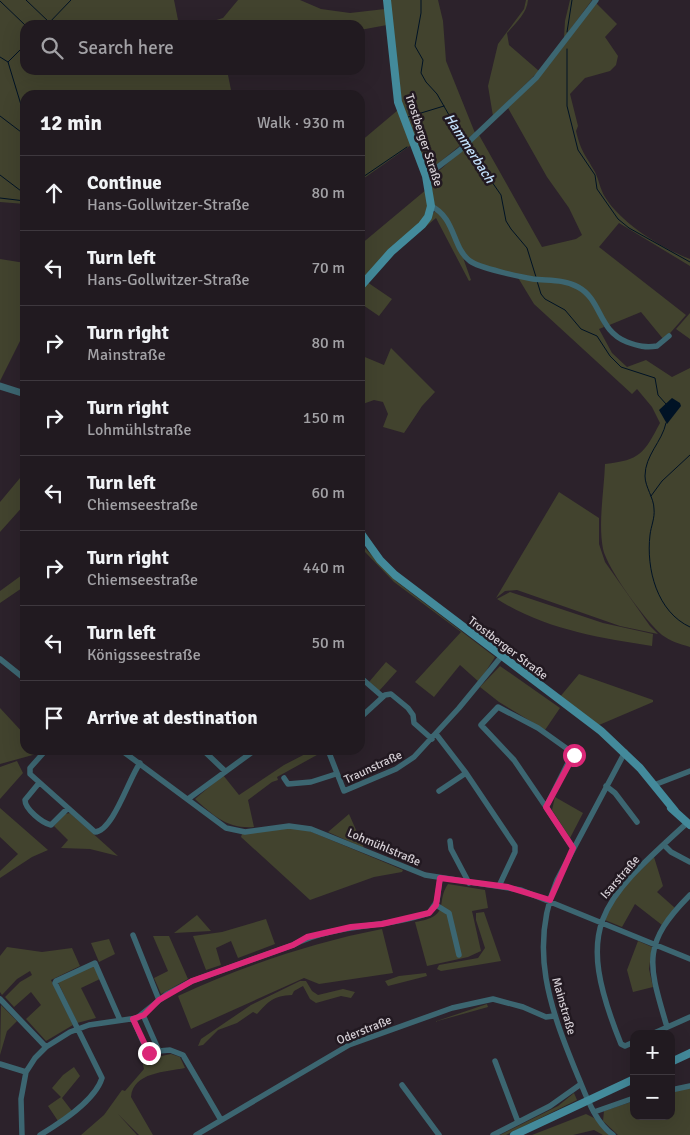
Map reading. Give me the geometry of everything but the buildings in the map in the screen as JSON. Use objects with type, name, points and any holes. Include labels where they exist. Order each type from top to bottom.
[{"type":"main road","name":"Trostberger Straße","points":[[365,281],[391,252],[422,225],[428,218],[431,206],[426,176],[398,102],[387,1]]},
{"type":"main road","name":"Trostberger Straße","points":[[365,541],[395,575],[588,721],[625,752],[648,777],[674,811]]},
{"type":"main road","name":"Trostberger Straße","points":[[648,777],[664,802],[689,824]]},
{"type":"main road","points":[[675,1060],[690,1053]]},
{"type":"main road","points":[[514,1135],[630,1080]]},
{"type":"street","points":[[426,176],[470,141],[542,71],[596,0]]},
{"type":"street","points":[[431,206],[444,215],[469,261],[482,268],[531,279],[568,283],[583,290],[591,298],[608,329],[621,340],[637,346],[651,347],[660,345],[669,336]]},
{"type":"street","points":[[0,386],[20,392]]},
{"type":"street","name":"Traunstraße","points":[[284,778],[288,784],[307,783],[336,774],[343,790],[346,792],[404,765],[434,736],[501,657]]},
{"type":"street","points":[[0,659],[20,675]]},
{"type":"street","points":[[365,681],[383,697]]},
{"type":"street","points":[[365,713],[383,697],[389,694],[396,697],[412,712],[416,725],[434,736],[466,773],[515,847],[499,886]]},
{"type":"street","points":[[546,807],[573,753],[538,728],[498,706],[481,725],[514,760],[573,848]]},
{"type":"street","name":"Mainstraße","points":[[613,1135],[604,1127],[587,1100],[554,1016],[547,987],[543,956],[550,900],[573,848],[625,752]]},
{"type":"street","points":[[42,755],[29,771],[32,778],[92,830],[101,831],[110,822],[140,763]]},
{"type":"street","name":"Lohmühlstraße","points":[[128,755],[220,825],[233,830],[245,832],[289,826],[311,829],[413,871],[440,878],[521,890],[550,900],[690,960]]},
{"type":"street","points":[[208,755],[226,771]]},
{"type":"street","points":[[188,799],[248,755]]},
{"type":"street","points":[[330,755],[336,774]]},
{"type":"street","points":[[654,785],[690,771]]},
{"type":"street","points":[[439,792],[466,773]]},
{"type":"street","points":[[39,783],[27,797],[25,803],[28,808],[45,823],[51,825],[67,809]]},
{"type":"street","points":[[606,786],[615,793],[637,822]]},
{"type":"street","name":"Isarstraße","points":[[630,1044],[625,1046],[621,1044],[598,976],[596,954],[600,921],[607,906],[621,888],[664,845],[689,824]]},
{"type":"street","points":[[450,841],[451,849],[469,882]]},
{"type":"street","points":[[664,845],[671,852],[690,862]]},
{"type":"street","points":[[22,1135],[21,1099],[26,1072],[46,1046],[78,1028],[97,1023],[133,1019],[144,1015],[159,1000],[206,975],[232,968],[307,937],[426,914],[436,905],[440,878]]},
{"type":"street","points":[[666,1027],[651,968],[656,945],[667,922],[690,895]]},
{"type":"street","points":[[436,905],[449,913],[459,956]]},
{"type":"street","points":[[133,935],[159,1000]]},
{"type":"street","points":[[40,1135],[80,1107],[101,1081],[101,1074],[55,983],[57,980],[95,963],[120,1020]]},
{"type":"street","name":"Oderstraße","points":[[196,1135],[348,1045],[452,1008],[492,999],[523,1007],[546,1017],[554,1016]]},
{"type":"street","points":[[1,1001],[46,1046]]},
{"type":"street","points":[[144,1015],[159,1051]]},
{"type":"street","points":[[660,1030],[690,1017]]},
{"type":"street","points":[[133,1019],[147,1051],[152,1054],[170,1050],[183,1055],[221,1120]]},
{"type":"street","points":[[495,1061],[518,1122]]},
{"type":"street","points":[[0,1064],[26,1072]]},
{"type":"street","points":[[493,1135],[550,1106],[581,1084]]},
{"type":"street","points":[[402,1085],[439,1135]]},
{"type":"street","points":[[675,1089],[690,1086]]},
{"type":"street","points":[[594,1112],[630,1099]]},
{"type":"green space","points":[[0,0],[174,0],[178,20],[20,20],[20,75],[228,75],[231,90],[20,90],[20,204],[0,202]]},
{"type":"green space","points":[[238,0],[300,0],[321,9],[350,13],[385,9],[387,25],[365,29],[365,20],[216,20],[223,18]]},
{"type":"green space","points":[[389,0],[438,0],[443,21],[446,61],[475,133],[431,168],[425,164],[403,112]]},
{"type":"green space","points":[[526,0],[528,0],[527,5],[523,14],[507,33],[509,45],[539,71],[493,116],[488,86],[498,44],[524,9]]},
{"type":"green space","points":[[570,0],[592,0],[564,38],[565,21]]},
{"type":"green space","points":[[596,3],[617,24],[605,37],[618,56],[616,65],[610,71],[585,78],[570,94],[578,126],[576,131],[580,144],[595,172],[603,194],[612,207],[643,234],[690,259],[690,266],[619,223],[599,247],[686,315],[664,340],[641,312],[607,326],[598,309],[581,290],[594,305],[604,327],[599,329],[612,353],[627,367],[646,360],[672,377],[690,368],[690,647],[668,639],[655,628],[637,607],[619,581],[603,549],[601,518],[605,464],[634,457],[650,442],[660,423],[652,407],[637,389],[632,394],[534,304],[517,276],[529,277],[479,265],[461,252],[471,280],[469,281],[436,218],[417,234],[435,211],[431,185],[432,177],[479,135],[542,247],[576,239],[582,235],[569,208],[547,177],[508,108],[549,65]]},
{"type":"green space","points":[[398,110],[411,145],[365,177],[365,138]]},
{"type":"green space","points":[[427,189],[429,201],[424,220],[365,279],[365,241]]},
{"type":"green space","points":[[0,259],[20,262],[20,341],[0,381]]},
{"type":"green space","points":[[367,282],[392,299],[379,316],[365,306],[365,285]]},
{"type":"green space","points":[[690,313],[690,339],[676,329]]},
{"type":"green space","points":[[391,348],[435,392],[422,406],[404,433],[383,427],[388,414],[383,402],[374,400],[365,403],[365,357],[384,365]]},
{"type":"green space","points":[[20,478],[20,510],[0,532],[0,502]]},
{"type":"green space","points":[[559,492],[599,518],[599,544],[605,562],[650,626],[658,634],[620,626],[517,590],[505,591],[496,598]]},
{"type":"green space","points":[[365,548],[397,582],[495,657],[479,682],[460,665],[434,697],[415,682],[461,632],[394,582],[365,552]]},
{"type":"green space","points":[[20,576],[20,589],[0,603],[0,591]]},
{"type":"green space","points":[[510,592],[603,623],[653,634],[652,646],[592,636],[534,618],[497,599]]},
{"type":"green space","points":[[386,662],[397,671],[379,691],[369,682]]},
{"type":"green space","points":[[500,666],[560,708],[545,730],[499,702],[480,687]]},
{"type":"green space","points":[[579,674],[653,700],[653,702],[599,725],[559,698]]},
{"type":"green space","points":[[0,708],[20,730],[20,755],[33,755],[0,764]]},
{"type":"green space","points":[[303,755],[317,755],[277,777],[278,780],[272,782],[248,800],[254,827],[228,824],[195,799],[223,775],[239,795],[284,765]]},
{"type":"green space","points":[[17,761],[23,773],[0,799],[0,767]]},
{"type":"green space","points":[[555,797],[583,813],[570,838],[552,810]]},
{"type":"green space","points":[[0,808],[48,850],[32,857],[0,878],[0,871],[18,854],[0,837]]},
{"type":"green space","points":[[70,813],[118,856],[90,849],[61,848],[68,840],[54,826],[65,814]]},
{"type":"green space","points":[[349,814],[364,848],[328,832]]},
{"type":"green space","points":[[291,828],[307,830],[403,870],[402,872],[374,877],[310,900],[241,837],[242,834]]},
{"type":"green space","points":[[654,857],[663,886],[657,892],[675,908],[662,925],[635,904],[622,927],[605,920],[619,894],[632,878]]},
{"type":"green space","points":[[448,884],[485,890],[488,908],[472,911],[481,951],[468,957],[427,966],[415,922],[434,916],[438,912]]},
{"type":"green space","points":[[484,912],[501,961],[441,971],[437,969],[439,965],[478,958],[485,948],[476,920],[476,913]]},
{"type":"green space","points":[[197,915],[211,931],[174,933]]},
{"type":"green space","points":[[266,919],[275,944],[238,958],[231,941],[216,948],[221,965],[206,970],[193,936],[222,932]]},
{"type":"green space","points":[[382,929],[393,973],[319,984],[304,978],[191,1029],[178,996],[278,956],[329,941]]},
{"type":"green space","points":[[153,936],[169,936],[188,979],[161,994],[154,978],[168,971]]},
{"type":"green space","points":[[109,939],[115,954],[99,962],[91,943]]},
{"type":"green space","points":[[638,941],[652,947],[649,969],[653,987],[633,992],[627,970]]},
{"type":"green space","points":[[7,947],[42,952],[72,948],[80,966],[51,980],[73,1025],[46,1041],[26,1019],[41,1005],[31,992],[14,1007],[5,997],[20,982],[32,975],[30,971],[17,979],[2,995],[0,992],[0,956]]},
{"type":"green space","points":[[94,965],[100,979],[81,988],[96,1018],[77,1023],[58,982]]},
{"type":"green space","points":[[426,973],[427,976],[388,986],[385,981],[399,976]]},
{"type":"green space","points":[[300,981],[306,981],[312,991],[318,995],[343,989],[355,992],[351,998],[341,996],[316,1003],[310,999],[303,986],[294,991],[292,995],[272,1000],[257,1014],[253,1012],[237,1023],[218,1030],[203,1045],[198,1046],[201,1039],[251,1005]]},
{"type":"green space","points":[[487,1004],[488,1007],[434,1022]]},
{"type":"green space","points":[[1,1005],[17,1021],[7,1031],[0,1055]]},
{"type":"green space","points":[[171,1054],[180,1057],[185,1068],[160,1072],[144,1078],[133,1089],[131,1097],[153,1135],[139,1135],[118,1114],[137,1135],[81,1135],[104,1115],[122,1090],[125,1091],[144,1069],[142,1060]]},
{"type":"green space","points":[[74,1067],[80,1076],[62,1098],[72,1111],[58,1121],[48,1106],[61,1097],[52,1088],[63,1075]]},
{"type":"green space","points":[[690,1088],[690,1135],[618,1135],[603,1121],[604,1111],[630,1102],[630,1120],[675,1120],[675,1091]]},
{"type":"green space","points":[[574,1093],[577,1100],[506,1135],[500,1135],[558,1106]]},
{"type":"green space","points":[[586,1114],[594,1118],[609,1135],[603,1135],[594,1130],[573,1135],[532,1135]]},
{"type":"water","points":[[672,398],[680,403],[681,406],[667,424],[659,410]]},
{"type":"waterway","points":[[26,0],[47,20]]},
{"type":"waterway","points":[[52,20],[71,0]]},
{"type":"waterway","name":"Hammerbach","points":[[421,0],[421,13],[415,46],[423,60],[421,73],[437,94],[465,143]]},
{"type":"waterway","points":[[567,32],[572,0]]},
{"type":"waterway","points":[[0,1],[20,20]]},
{"type":"waterway","points":[[567,49],[567,106],[578,150],[595,175],[597,189],[618,219],[629,228],[690,262]]},
{"type":"waterway","points":[[20,50],[8,62],[20,102]]},
{"type":"waterway","points":[[0,57],[8,62]]},
{"type":"waterway","points":[[408,117],[444,106]]},
{"type":"waterway","points":[[0,116],[20,131]]},
{"type":"waterway","name":"Hammerbach","points":[[467,146],[501,195],[506,221],[527,248],[536,277]]},
{"type":"waterway","points":[[365,176],[407,147]]},
{"type":"waterway","points":[[0,175],[20,190]]},
{"type":"waterway","points":[[0,198],[20,200]]},
{"type":"waterway","name":"Hammerbach","points":[[537,281],[541,294],[545,299],[565,310],[581,329],[597,336],[610,356],[621,367],[655,378],[658,395],[666,404]]},
{"type":"waterway","name":"Hammerbach","points":[[666,423],[648,462],[645,476],[654,505],[649,548],[650,562],[656,588],[662,600],[669,611],[690,627]]},
{"type":"waterway","points":[[651,496],[662,481],[690,455]]},
{"type":"route","points":[[149,1053],[133,1019],[144,1015],[167,994],[213,972],[232,968],[293,945],[307,937],[429,913],[436,905],[440,878],[508,887],[550,900],[552,891],[573,848],[546,807],[574,755]]}]
